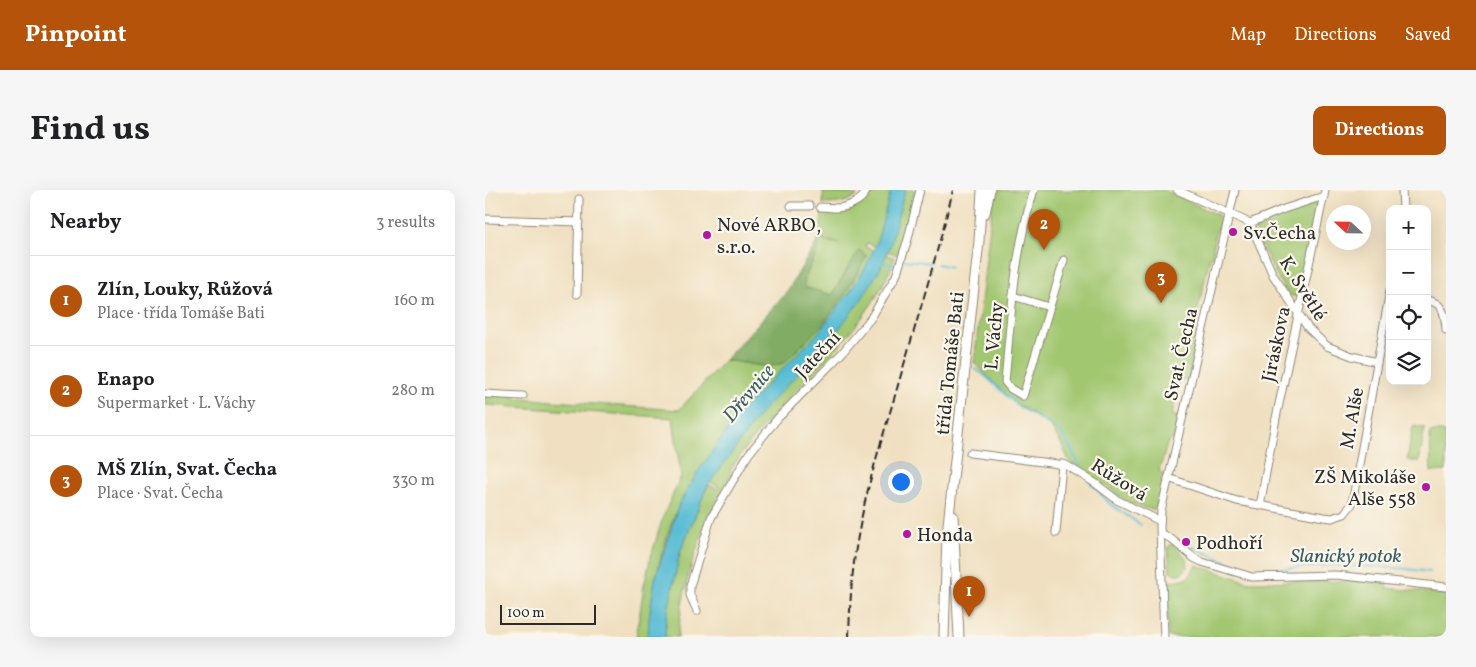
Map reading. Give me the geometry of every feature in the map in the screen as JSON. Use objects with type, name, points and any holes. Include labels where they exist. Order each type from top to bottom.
[{"type":"main road","name":"třída Tomáše Bati","points":[[944,637],[945,576],[952,488],[979,241],[982,190]]},
{"type":"main road","name":"třída Tomáše Bati","points":[[979,241],[990,190]]},
{"type":"main road","name":"třída Tomáše Bati","points":[[952,488],[959,637]]},
{"type":"street","points":[[820,207],[837,208],[849,205],[858,201],[867,190]]},
{"type":"street","name":"Jateční","points":[[697,612],[690,595],[690,586],[711,518],[748,455],[777,419],[842,353],[871,318],[896,276],[908,239],[920,190]]},
{"type":"street","name":"L. Váchy","points":[[1034,190],[1021,236],[1005,382],[1011,389],[1023,396],[1064,260]]},
{"type":"street","points":[[1177,190],[1251,223],[1325,193]]},
{"type":"street","name":"Svat. Čecha","points":[[1165,637],[1160,527],[1168,478],[1235,190]]},
{"type":"street","points":[[1402,190],[1403,205]]},
{"type":"street","name":"Jiráskova","points":[[1260,506],[1276,418],[1325,193]]},
{"type":"street","points":[[577,294],[579,199]]},
{"type":"street","points":[[791,206],[810,206]]},
{"type":"street","points":[[485,219],[579,222]]},
{"type":"street","name":"K. Světlé","points":[[1251,223],[1273,275],[1308,328],[1327,346],[1352,356],[1377,362]]},
{"type":"street","name":"M. Alše","points":[[1168,478],[1224,497],[1260,506],[1332,518],[1344,514],[1352,504],[1389,295]]},
{"type":"street","points":[[1013,296],[1049,307]]},
{"type":"street","points":[[1431,301],[1443,309],[1446,330]]},
{"type":"street","points":[[485,394],[508,397],[523,396]]},
{"type":"street","name":"Růžová","points":[[970,453],[1062,464],[1075,470],[1117,500],[1160,527],[1171,539],[1202,562],[1252,577],[1335,575],[1446,587]]},
{"type":"street","name":"Růžová","points":[[1056,533],[1062,464]]},
{"type":"green space","points":[[823,190],[824,193],[857,196],[841,203],[823,204]]},
{"type":"green space","points":[[871,190],[915,190],[897,255],[867,243],[865,247],[895,258],[881,289],[841,343],[771,417],[749,443],[730,471],[732,473],[703,531],[689,572],[678,637],[665,637],[666,620],[680,552],[707,487],[709,485],[717,489],[719,487],[697,475],[681,501],[662,553],[654,586],[648,637],[636,637],[650,560],[663,517],[681,476],[673,418],[485,405],[485,394],[679,410],[725,360],[768,367],[822,325],[859,251],[832,295],[803,287],[818,246],[818,240],[839,243],[820,239],[822,212],[851,210],[862,203]]},
{"type":"green space","points":[[994,190],[1164,190],[1218,215],[1221,219],[1214,238],[1213,257],[1210,257],[1193,332],[1198,334],[1188,379],[1180,380],[1172,414],[1179,418],[1173,439],[1168,442],[1159,471],[1165,476],[1159,505],[1153,510],[1129,503],[1069,461],[1060,441],[1049,424],[1014,402],[974,363]]},
{"type":"green space","points":[[1314,202],[1317,203],[1318,209],[1301,292],[1298,296],[1292,296],[1276,275],[1255,230],[1255,225]]},
{"type":"green space","points":[[818,240],[817,252],[806,275],[804,287],[832,295],[859,250],[867,256],[844,296],[822,325],[784,363],[769,367],[725,360],[787,292]]},
{"type":"green space","points":[[1413,426],[1425,428],[1419,462],[1407,460]]},
{"type":"green space","points":[[1430,432],[1446,432],[1446,471],[1431,472]]},
{"type":"green space","points":[[1173,544],[1187,559],[1188,567],[1181,574],[1175,574],[1170,571],[1168,548]]},
{"type":"green space","points":[[1196,565],[1249,582],[1387,582],[1387,588],[1446,594],[1446,637],[1168,637],[1167,582],[1188,578]]},
{"type":"water","points":[[891,190],[905,190],[890,246],[880,269],[861,300],[828,343],[763,410],[707,487],[680,552],[666,620],[665,637],[648,637],[655,579],[679,504],[699,470],[741,411],[817,334],[850,292],[865,268],[877,242]]},
{"type":"waterway","name":"Slanický potok","points":[[904,260],[931,263]]},
{"type":"waterway","name":"Slanický potok","points":[[882,263],[894,264]]},
{"type":"waterway","name":"Slanický potok","points":[[938,264],[951,267]]},
{"type":"waterway","name":"Slanický potok","points":[[975,369],[1018,406],[1061,432],[1083,471]]},
{"type":"waterway","name":"Slanický potok","points":[[1090,482],[1110,504],[1141,525]]},
{"type":"waterway","name":"Slanický potok","points":[[1193,547],[1244,569],[1260,571]]},
{"type":"waterway","name":"Slanický potok","points":[[1262,571],[1346,566],[1388,567],[1430,572]]},
{"type":"railway","points":[[849,637],[855,557],[866,497],[953,190]]},
{"type":"place","name":"Sv.Čecha","points":[[1233,232]]},
{"type":"place","name":"Nové ARBO, s.r.o.","points":[[707,235]]},
{"type":"place","name":"Enapo","points":[[1044,250]]},
{"type":"place","name":"MŠ Zlín, Svat. Čecha","points":[[1161,303]]},
{"type":"place","name":"ZŠ Mikoláše Alše 558","points":[[1426,487]]},
{"type":"place","name":"Honda","points":[[907,534]]},
{"type":"place","name":"Podhoří","points":[[1186,542]]},
{"type":"place","name":"Zlín, Louky, Růžová","points":[[969,617]]},
{"type":"water label","name":"Dřevnice","points":[[748,393]]}]
